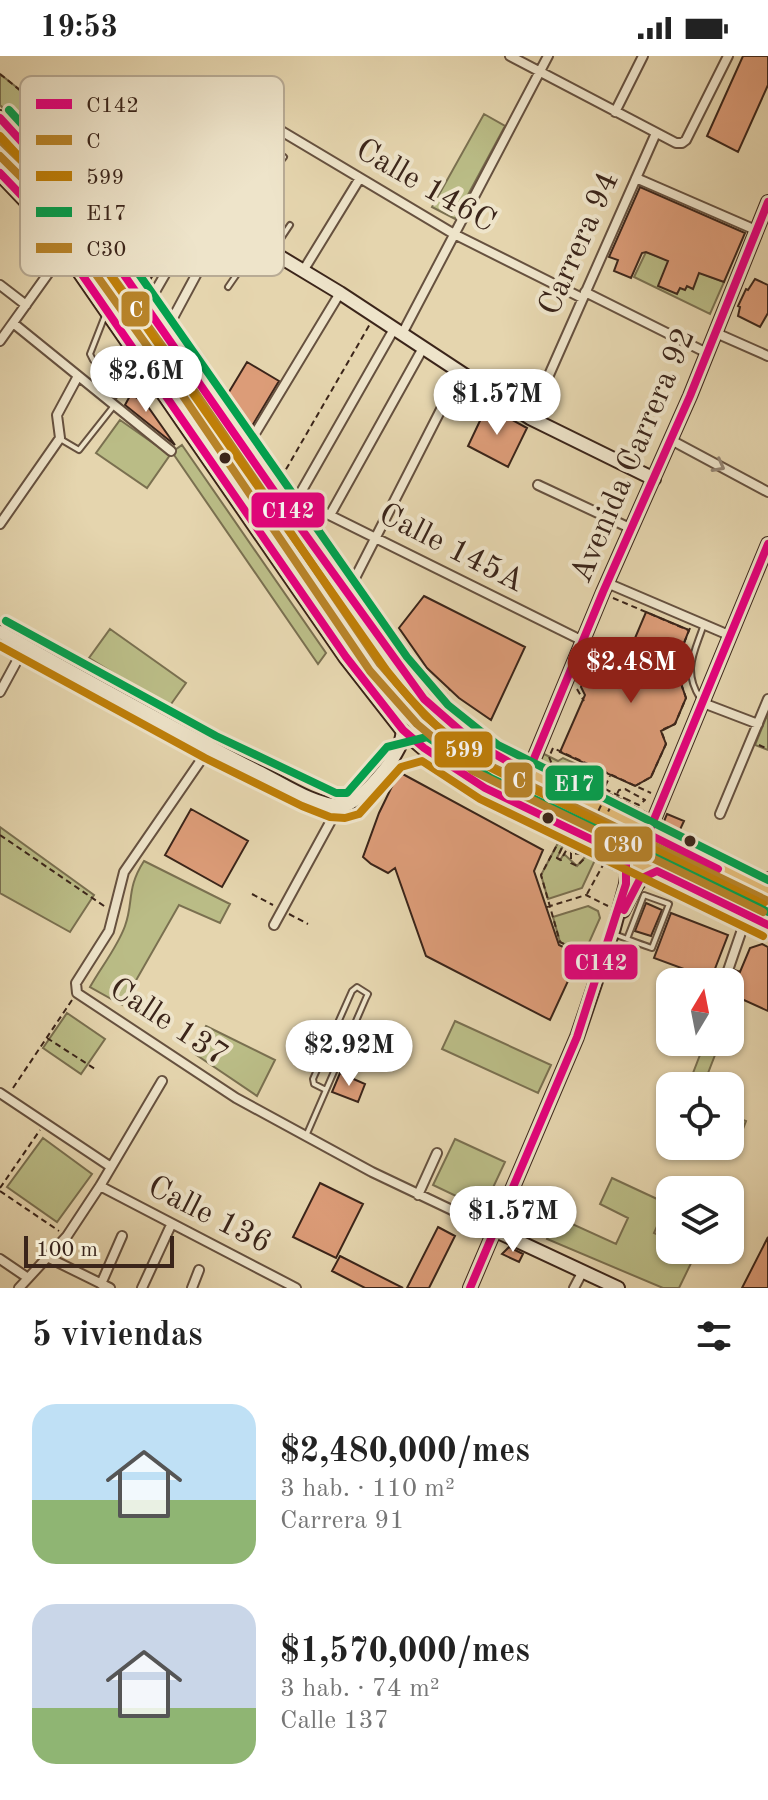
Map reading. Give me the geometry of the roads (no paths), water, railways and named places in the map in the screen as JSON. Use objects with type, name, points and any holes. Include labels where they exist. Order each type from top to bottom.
[{"type":"main road","points":[[0,120],[20,138]]},
{"type":"main road","points":[[0,173],[20,193]]},
{"type":"main road","name":"Avenida Carrera 92","points":[[528,773],[766,211]]},
{"type":"main road","points":[[284,259],[530,418],[654,479]]},
{"type":"main road","points":[[83,276],[346,657],[403,730],[424,748],[485,788],[768,925]]},
{"type":"main road","points":[[125,276],[274,491],[424,699],[443,719],[476,745],[528,773],[767,890]]},
{"type":"main road","points":[[648,834],[768,544]]},
{"type":"main road","points":[[0,632],[210,747],[307,795],[339,806],[349,806],[357,800],[394,757],[403,730]]},
{"type":"main road","points":[[394,757],[424,748]]},
{"type":"main road","points":[[470,1288],[574,1045],[628,877],[626,856]]},
{"type":"main road","points":[[613,930],[637,882],[657,871]]},
{"type":"main road","name":"Calle 137","points":[[496,1231],[618,1288]]},
{"type":"street","points":[[510,56],[676,143],[682,143],[728,56]]},
{"type":"street","points":[[398,332],[454,234],[548,56]]},
{"type":"street","points":[[615,112],[643,56]]},
{"type":"street","name":"Calle 146C","points":[[284,133],[454,234],[707,353]]},
{"type":"street","name":"Carrera 94","points":[[530,418],[656,133]]},
{"type":"street","points":[[303,271],[360,178]]},
{"type":"street","points":[[636,178],[758,231]]},
{"type":"street","points":[[0,341],[47,276]]},
{"type":"street","points":[[156,290],[164,276]]},
{"type":"street","points":[[174,316],[196,276]]},
{"type":"street","points":[[0,285],[26,305]]},
{"type":"street","points":[[256,432],[340,293]]},
{"type":"street","points":[[13,323],[171,451]]},
{"type":"street","name":"Calle 145A","points":[[398,332],[297,499],[583,641]]},
{"type":"street","points":[[716,333],[768,356]]},
{"type":"street","points":[[330,515],[423,348]]},
{"type":"street","points":[[352,584],[460,372]]},
{"type":"street","points":[[0,524],[60,438],[57,415],[78,376]]},
{"type":"street","points":[[671,440],[768,492]]},
{"type":"street","points":[[538,485],[632,529]]},
{"type":"street","points":[[607,589],[693,619],[731,636]]},
{"type":"street","points":[[0,692],[25,646]]},
{"type":"street","points":[[720,814],[768,699]]},
{"type":"street","points":[[703,703],[758,724]]},
{"type":"street","name":"Calle 137","points":[[210,747],[124,872],[109,931],[76,983],[77,993],[225,1091],[418,1195],[496,1231]]},
{"type":"street","points":[[274,925],[339,806]]},
{"type":"street","points":[[729,968],[747,915]]},
{"type":"street","points":[[19,1288],[67,1236],[162,1081]]},
{"type":"street","name":"Calle 136","points":[[3,1095],[111,1167]]},
{"type":"street","points":[[418,1195],[437,1153]]},
{"type":"street","name":"Calle 136","points":[[100,1186],[296,1288]]},
{"type":"street","points":[[142,1288],[171,1225]]},
{"type":"street","points":[[49,1258],[106,1286],[122,1236]]},
{"type":"street","points":[[0,1259],[28,1278]]},
{"type":"street","points":[[192,1288],[199,1270]]},
{"type":"street","points":[[574,1288],[583,1271]]},
{"type":"lane","points":[[0,140],[20,159]]},
{"type":"lane","points":[[0,163],[20,184]]},
{"type":"lane","points":[[284,234],[290,225]]},
{"type":"lane","points":[[92,276],[369,677],[408,723],[432,745],[498,785],[768,917]]},
{"type":"lane","points":[[112,276],[380,664],[420,713],[443,735],[478,760],[767,890]]},
{"type":"lane","points":[[228,287],[236,276]]},
{"type":"lane","points":[[93,360],[90,354],[107,311]]},
{"type":"lane","points":[[96,370],[101,380]]},
{"type":"lane","points":[[110,391],[114,396],[148,370]]},
{"type":"lane","points":[[60,438],[79,450],[114,405]]},
{"type":"lane","points":[[703,703],[689,674],[704,624]]},
{"type":"lane","points":[[613,930],[627,939],[652,948],[669,904],[644,895],[627,939]]},
{"type":"lane","points":[[306,1137],[368,994],[357,987],[352,991],[313,1079],[314,1084],[326,1090]]}]
